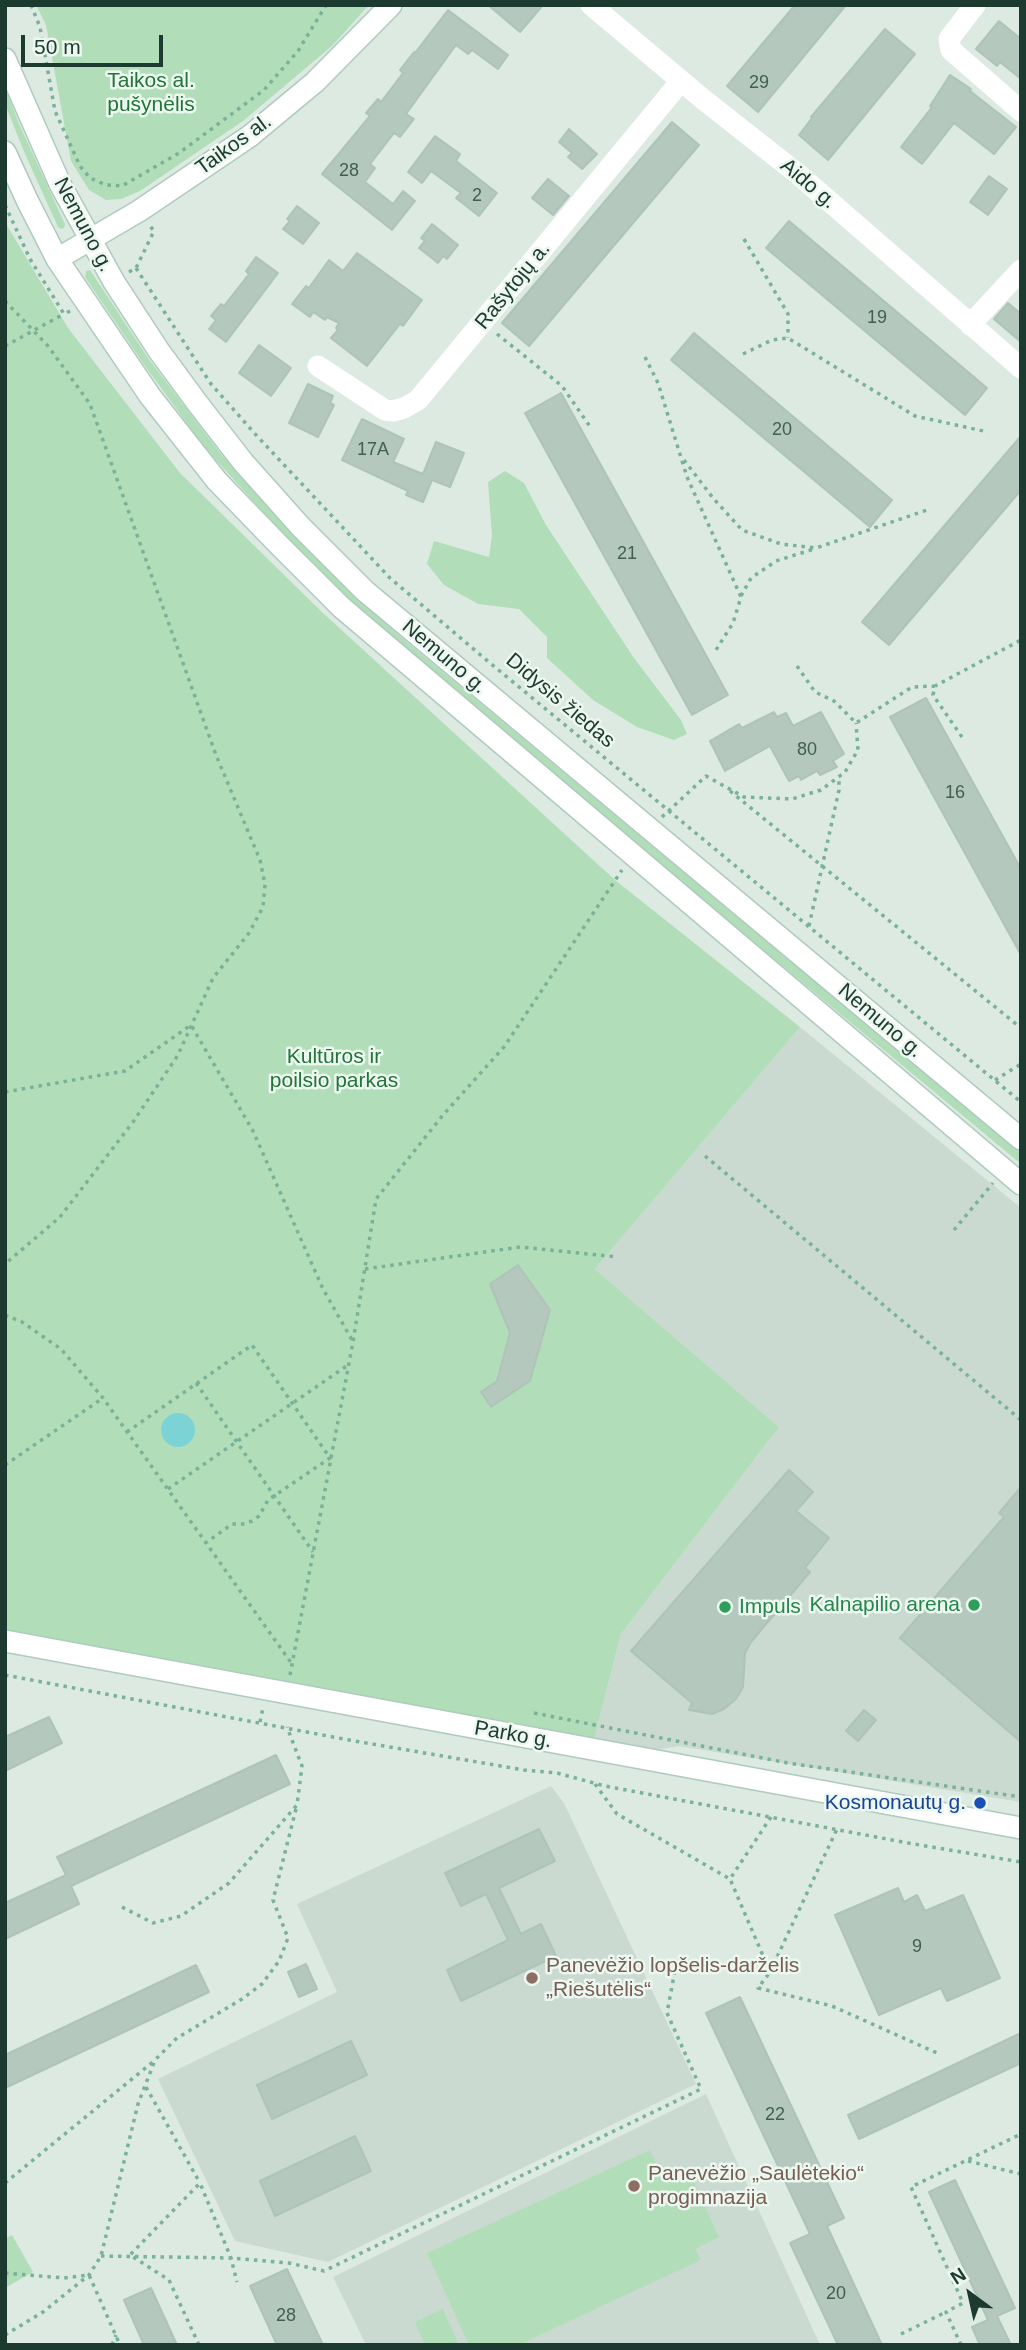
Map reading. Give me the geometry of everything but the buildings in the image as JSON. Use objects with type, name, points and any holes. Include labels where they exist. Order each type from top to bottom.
[{"type":"main road","name":"Taikos al.","points":[[57,258],[139,211],[260,128],[315,82],[391,5]]},
{"type":"main road","name":"Aido g.","points":[[591,5],[798,174],[1021,368]]},
{"type":"main road","points":[[975,5],[949,39],[951,50],[1021,111]]},
{"type":"main road","name":"Nemuno g.","points":[[5,59],[60,184],[89,240],[136,316],[182,383],[243,462],[300,526],[365,591],[1021,1139]]},
{"type":"main road","name":"Rašytojų a.","points":[[318,366],[385,410],[404,408],[418,400],[681,81]]},
{"type":"main road","name":"Nemuno g.","points":[[5,152],[57,258],[170,423],[217,481],[279,545],[341,607],[1021,1184]]},
{"type":"main road","points":[[970,325],[1021,270]]},
{"type":"main road","name":"Parko g.","points":[[5,1641],[1021,1828]]},
{"type":"path","points":[[31,5],[40,27],[55,111],[80,166],[90,178],[98,182],[122,186],[179,153],[264,89],[298,51],[326,5]]},
{"type":"path","name":"Didysis žiedas","points":[[139,211],[154,231],[136,268],[211,384],[390,578],[1021,1102]]},
{"type":"path","points":[[744,239],[788,314],[788,338]]},
{"type":"path","points":[[5,302],[48,346],[90,404],[216,755],[260,860],[265,884],[263,907],[249,933],[213,978],[178,1055],[134,1122],[60,1217],[5,1264]]},
{"type":"path","points":[[5,346],[64,314]]},
{"type":"path","points":[[483,322],[562,386],[591,428]]},
{"type":"path","points":[[743,354],[772,340],[788,338],[915,416],[988,432]]},
{"type":"path","points":[[645,357],[658,383],[687,477],[741,597]]},
{"type":"path","points":[[680,456],[742,530],[781,544],[816,548]]},
{"type":"path","points":[[716,650],[733,623],[741,597],[751,578],[776,561],[927,510]]},
{"type":"path","points":[[856,723],[912,687],[935,686],[1021,640]]},
{"type":"path","points":[[651,830],[668,810],[706,776],[744,797],[792,799],[821,790],[845,772],[858,750],[856,723],[834,701],[815,692],[797,666]]},
{"type":"path","points":[[935,686],[933,695],[962,737]]},
{"type":"path","points":[[809,927],[839,790],[839,777]]},
{"type":"path","points":[[723,785],[1021,1028]]},
{"type":"path","points":[[260,1722],[271,1672],[290,1676],[293,1665],[353,1342],[376,1199],[443,1115],[504,1047],[632,853]]},
{"type":"path","points":[[5,1092],[125,1072],[191,1025]]},
{"type":"path","points":[[191,1025],[253,1130],[323,1289],[353,1342]]},
{"type":"path","points":[[995,1080],[1021,1064]]},
{"type":"path","points":[[705,1156],[1021,1420]]},
{"type":"path","points":[[954,1230],[1004,1170]]},
{"type":"path","points":[[365,1269],[520,1247],[618,1257]]},
{"type":"path","points":[[5,1315],[22,1322],[61,1349],[103,1398],[293,1665]]},
{"type":"path","points":[[127,1432],[252,1345],[330,1458]]},
{"type":"path","points":[[168,1489],[349,1364]]},
{"type":"path","points":[[196,1383],[313,1552]]},
{"type":"path","points":[[5,1465],[103,1398]]},
{"type":"path","points":[[206,1543],[232,1524],[253,1521],[268,1500],[330,1458]]},
{"type":"path","points":[[5,1675],[524,1770],[557,1773],[594,1783],[1021,1862]]},
{"type":"path","points":[[534,1713],[788,1763],[1021,1797]]},
{"type":"path","points":[[5,2183],[155,2060],[177,2038],[262,1984],[279,1961],[288,1938],[273,1900],[297,1805],[302,1766],[287,1727]]},
{"type":"path","points":[[594,1783],[617,1814],[730,1879],[770,1972]]},
{"type":"path","points":[[122,1908],[153,1923],[181,1916],[229,1883],[297,1805]]},
{"type":"path","points":[[730,1879],[772,1816]]},
{"type":"path","points":[[836,1829],[770,1972],[758,1988],[832,2006],[937,2053]]},
{"type":"path","points":[[101,2256],[231,2258],[289,2263],[324,2271],[701,2089],[667,2013],[676,1965]]},
{"type":"path","points":[[5,2335],[43,2312],[89,2275],[101,2256],[138,2104],[155,2060]]},
{"type":"path","points":[[145,2087],[200,2183],[231,2258],[237,2282]]},
{"type":"path","points":[[901,2334],[963,2303],[911,2187],[1021,2134]]},
{"type":"path","points":[[966,2160],[1021,2174]]},
{"type":"path","points":[[130,2255],[200,2183]]},
{"type":"path","points":[[130,2255],[169,2280],[199,2345]]},
{"type":"path","points":[[5,2273],[64,2278],[89,2275]]},
{"type":"path","points":[[89,2275],[120,2345]]},
{"type":"path","points":[[946,2312],[961,2345]]},
{"type":"path","points":[[112,2345],[116,2335]]},
{"type":"shaded area","points":[[800,1027],[1021,1208],[1021,1802],[679,1746],[654,1750],[594,1739],[621,1634],[779,1427],[595,1269]]},
{"type":"shaded area","points":[[551,1786],[564,1803],[696,2084],[328,2262],[235,2241],[158,2079],[337,1992],[297,1904]]},
{"type":"shaded area","name":"Panevėžio „Saulėtekio“ progimnazija","points":[[706,2094],[820,2345],[366,2345],[333,2277]]},
{"type":"green space","name":"Taikos al. pušynėlis","points":[[36,5],[369,5],[332,46],[243,121],[140,191],[121,199],[106,200],[89,190],[71,161],[46,25]]},
{"type":"green space","points":[[5,87],[65,224],[64,228],[58,227],[25,154],[5,104]]},
{"type":"green space","name":"Kultūros ir poilsio parkas","points":[[5,222],[68,328],[180,473],[323,613],[615,880],[800,1027],[595,1269],[779,1427],[621,1634],[594,1739],[5,1631]]},
{"type":"green space","points":[[90,270],[148,358],[221,454],[290,531],[356,597],[1021,1153],[1021,1164],[537,762],[355,606],[295,547],[205,448],[85,277],[86,271]]},
{"type":"green space","points":[[505,471],[524,483],[546,525],[634,658],[681,720],[687,734],[674,740],[637,727],[593,700],[547,658],[547,637],[519,609],[478,604],[444,585],[427,564],[434,541],[489,557],[492,535],[488,482]]},
{"type":"green space","points":[[650,2150],[664,2182],[689,2171],[719,2237],[695,2249],[701,2260],[518,2345],[469,2345],[427,2253]]},
{"type":"green space","points":[[12,2235],[33,2272],[5,2288],[5,2239]]},
{"type":"green space","points":[[443,2309],[459,2345],[425,2345],[415,2322]]},
{"type":"water","points":[[178,1413],[190,1418],[195,1430],[190,1442],[178,1447],[166,1442],[161,1430],[166,1418]]},
{"type":"place","name":"Kalnapilio arena","points":[[974,1605]]},
{"type":"place","name":"Impuls","points":[[725,1607]]},
{"type":"place","name":"Kosmonautų g.","points":[[980,1803]]},
{"type":"place","name":"Panevėžio lopšelis-darželis „Riešutėlis“","points":[[532,1978]]},
{"type":"place","name":"Panevėžio „Saulėtekio“ progimnazija","points":[[634,2186]]}]
